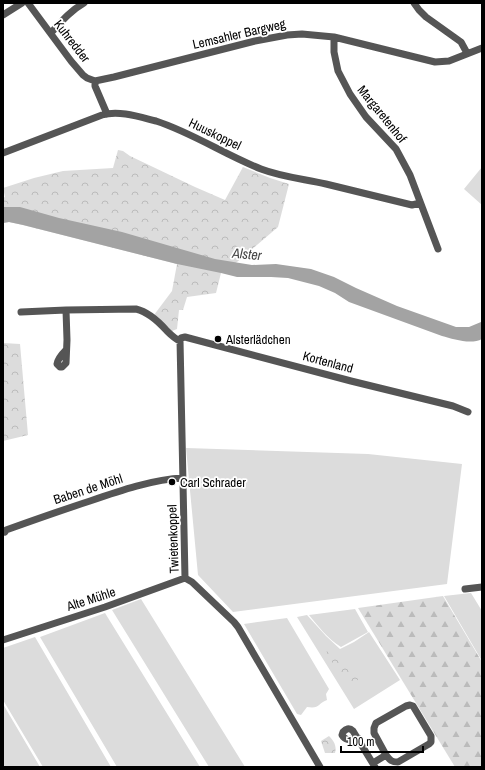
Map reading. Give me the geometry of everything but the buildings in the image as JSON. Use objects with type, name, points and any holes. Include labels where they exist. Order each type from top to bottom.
[{"type":"street","points":[[3,14],[22,3]]},
{"type":"street","name":"Kuhredder","points":[[28,3],[83,75],[95,81]]},
{"type":"street","points":[[51,33],[66,16],[84,3]]},
{"type":"street","points":[[414,3],[426,17],[461,42],[467,53]]},
{"type":"street","name":"Lemsahler Bargweg","points":[[95,81],[255,41],[288,35],[302,34],[334,37],[435,62],[449,61],[482,48]]},
{"type":"street","name":"Margaretenhof","points":[[334,37],[334,52],[338,71],[350,94],[366,117],[396,149],[410,175],[438,249]]},
{"type":"street","points":[[95,81],[107,114]]},
{"type":"street","name":"Huuskoppel","points":[[3,153],[107,114],[124,114],[154,121],[183,131],[251,165],[275,174],[412,204],[420,203]]},
{"type":"street","points":[[21,312],[136,309],[150,315],[174,338],[180,340]]},
{"type":"street","points":[[66,310],[66,350]]},
{"type":"street","name":"Kortenland","points":[[180,340],[185,337],[452,406],[468,412]]},
{"type":"street","name":"Twietenkoppel","points":[[180,340],[185,578],[192,582],[238,627],[320,767]]},
{"type":"street","name":"Baben de Möhl","points":[[5,532],[6,530],[113,493],[154,482],[183,478]]},
{"type":"street","name":"Alte Mühle","points":[[3,640],[105,607],[185,578]]},
{"type":"street","points":[[465,589],[482,586]]},
{"type":"street","points":[[406,706],[413,706],[431,736],[431,742],[398,762],[393,762],[386,755],[374,733],[376,723],[406,706]]},
{"type":"street","points":[[358,738],[374,765],[386,755]]},
{"type":"green space","points":[[118,150],[123,151],[130,156],[225,200],[243,167],[289,184],[278,227],[237,262],[221,273],[216,293],[187,297],[183,310],[179,310],[177,329],[172,331],[154,315],[172,291],[177,264],[23,225],[9,222],[3,223],[3,198],[5,197],[3,188],[63,171],[113,168]]},
{"type":"green space","points":[[482,167],[482,205],[464,189]]},
{"type":"green space","points":[[3,343],[20,344],[28,435],[3,441]]},
{"type":"green space","points":[[186,448],[368,454],[462,464],[447,584],[233,612],[198,575]]},
{"type":"green space","points":[[471,593],[482,611],[482,661],[444,596]]},
{"type":"green space","points":[[443,596],[482,662],[482,767],[455,767],[358,608]]},
{"type":"green space","points":[[141,599],[245,767],[209,767],[112,610]]},
{"type":"green space","points":[[355,609],[368,632],[341,647],[320,628],[309,615]]},
{"type":"green space","points":[[105,613],[200,767],[117,767],[40,637]]},
{"type":"green space","points":[[307,615],[340,649],[369,632],[400,680],[354,709],[297,617]]},
{"type":"green space","points":[[287,618],[329,689],[326,694],[327,700],[316,707],[307,707],[301,715],[297,714],[244,624]]},
{"type":"green space","points":[[35,637],[111,767],[43,767],[3,700],[3,648]]},
{"type":"green space","points":[[330,650],[344,659],[362,677],[347,687],[326,652]]},
{"type":"green space","points":[[3,704],[40,767],[3,767]]},
{"type":"green space","points":[[329,736],[335,744],[335,753],[325,753],[321,741]]},
{"type":"shaded area","points":[[3,207],[20,207],[59,218],[122,232],[215,259],[252,265],[276,264],[311,269],[334,277],[397,306],[456,327],[469,327],[482,321],[482,339],[478,341],[467,341],[442,336],[349,302],[335,293],[319,286],[288,278],[237,277],[177,264],[23,225],[9,222],[3,223]]},
{"type":"place","name":"Alsterlädchen","points":[[218,339]]},
{"type":"place","name":"Carl Schrader","points":[[172,482]]},
{"type":"water label","name":"Alster","points":[[247,254]]}]
